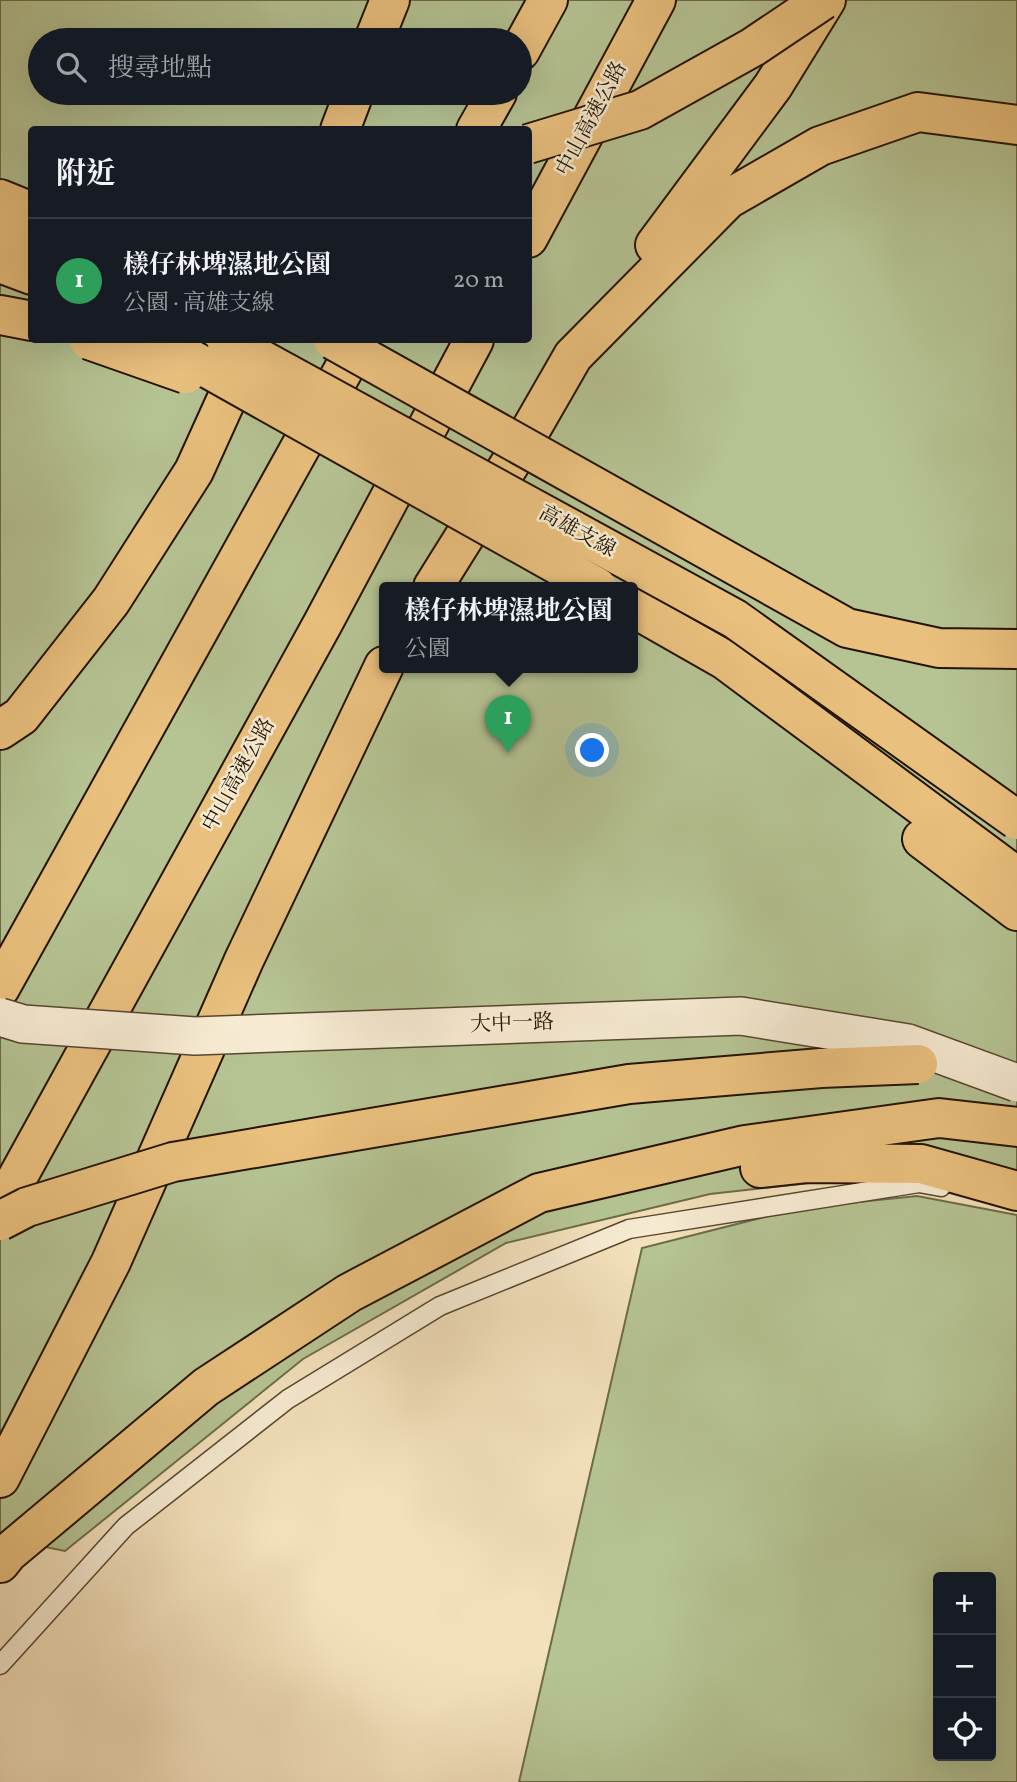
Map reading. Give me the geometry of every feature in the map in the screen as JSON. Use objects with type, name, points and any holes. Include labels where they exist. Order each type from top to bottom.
[{"type":"highway","points":[[379,28],[390,0]]},
{"type":"highway","points":[[532,29],[548,0]]},
{"type":"highway","name":"中山高速公路","points":[[532,232],[656,0]]},
{"type":"highway","points":[[532,143],[639,110],[752,47],[825,0]]},
{"type":"highway","points":[[436,582],[523,443],[572,356],[774,86],[825,0]]},
{"type":"highway","points":[[342,126],[349,105]]},
{"type":"highway","points":[[478,126],[490,105]]},
{"type":"highway","points":[[572,356],[728,199],[820,146],[918,112],[1017,125]]},
{"type":"highway","points":[[0,199],[28,210]]},
{"type":"highway","points":[[0,231],[28,244]]},
{"type":"highway","points":[[0,250],[28,246]]},
{"type":"highway","points":[[0,263],[28,274]]},
{"type":"highway","points":[[0,316],[28,320]]},
{"type":"highway","points":[[98,343],[274,404]]},
{"type":"highway","name":"高雄支線","points":[[162,343],[588,582]]},
{"type":"highway","name":"高雄支線","points":[[231,343],[735,619],[1017,820]]},
{"type":"highway","points":[[0,730],[21,716],[111,601],[194,471],[252,343]]},
{"type":"highway","points":[[338,343],[847,628],[939,648],[1017,649]]},
{"type":"highway","points":[[0,988],[358,343]]},
{"type":"highway","name":"中山高速公路","points":[[0,1209],[316,635],[472,343]]},
{"type":"highway","points":[[638,610],[725,660],[1017,877]]},
{"type":"highway","points":[[0,1478],[111,1262],[244,960],[381,673]]},
{"type":"highway","points":[[789,707],[875,803],[1017,911]]},
{"type":"highway","points":[[0,1221],[27,1207],[173,1162],[643,1082],[821,1068],[1017,1061]]},
{"type":"highway","points":[[0,1563],[8,1553],[206,1387],[349,1293],[538,1193],[745,1145],[939,1118],[1017,1127]]},
{"type":"highway","points":[[538,1193],[806,1163],[920,1164],[1017,1191]]},
{"type":"street","name":"大中一路","points":[[0,1017],[23,1024],[195,1036],[741,1016],[908,1043],[1017,1083]]},
{"type":"lane","points":[[0,1665],[127,1526],[288,1399],[440,1306],[629,1229],[919,1183],[1017,1202]]},
{"type":"green space","points":[[0,0],[1017,0],[1017,1178],[954,1167],[710,1194],[506,1243],[303,1359],[65,1551],[0,1538]]},
{"type":"green space","points":[[917,1196],[1017,1215],[1017,1782],[519,1782],[642,1248],[800,1208]]},
{"type":"place","name":"檨仔林埤濕地公園","points":[[508,753]]}]
